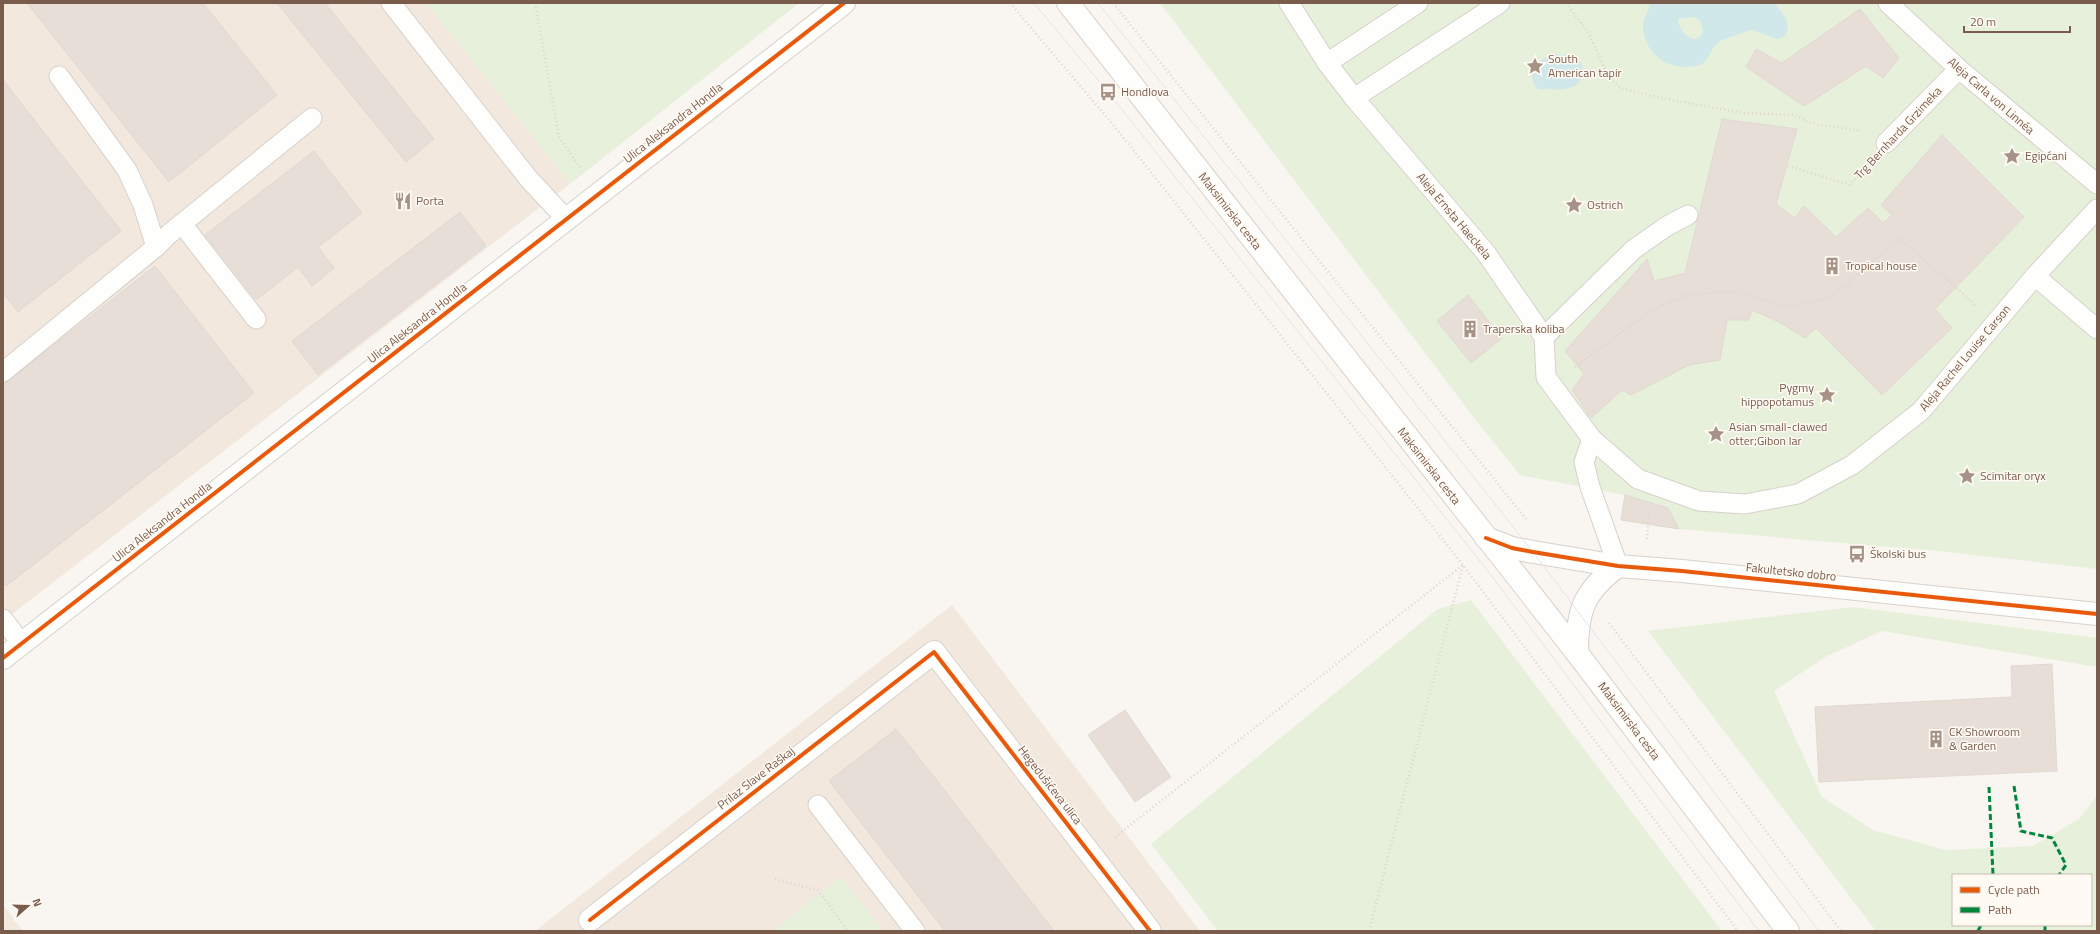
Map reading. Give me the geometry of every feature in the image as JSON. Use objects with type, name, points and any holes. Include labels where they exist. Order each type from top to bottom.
[{"type":"street","name":"Ulica Aleksandra Hondla","points":[[3,658],[844,3]]},
{"type":"street","name":"Maksimirska cesta","points":[[1068,3],[1577,653],[1788,931]]},
{"type":"street","name":"Fakultetsko dobro","points":[[1486,538],[1512,548],[1618,566],[1682,571],[2097,614]]},
{"type":"street","points":[[1577,653],[1579,614],[1595,586],[1618,566]]},
{"type":"street","name":"Hegedušićeva ulica","points":[[934,652],[1150,931]]},
{"type":"street","name":"Prilaz Slave Raškaj","points":[[590,920],[934,652]]},
{"type":"lane","points":[[391,3],[528,178],[566,219]]},
{"type":"lane","name":"Aleja Ernsta Haeckela","points":[[1289,3],[1327,63],[1354,98],[1486,253],[1544,337]]},
{"type":"lane","points":[[1327,63],[1418,3]]},
{"type":"lane","points":[[1354,98],[1500,3]]},
{"type":"lane","name":"Aleja Carla von Linnéa","points":[[1888,3],[1959,70],[2097,184]]},
{"type":"lane","name":"Trg Bernharda Grzimeka","points":[[1892,137],[1959,70]]},
{"type":"lane","points":[[58,76],[128,170],[143,205],[156,247]]},
{"type":"lane","points":[[3,372],[312,118]]},
{"type":"lane","name":"Aleja Rachel Louise Carson","points":[[1592,439],[1638,479],[1699,501],[1745,504],[1798,494],[1852,465],[1921,411],[2035,276],[2097,209]]},
{"type":"lane","points":[[1618,566],[1590,487],[1584,462],[1592,439],[1546,377],[1544,337],[1634,249],[1667,226],[1688,215]]},
{"type":"lane","points":[[182,224],[256,319]]},
{"type":"lane","points":[[2035,276],[2097,329]]},
{"type":"lane","points":[[3,619],[22,644]]},
{"type":"lane","points":[[818,805],[915,931]]},
{"type":"path","points":[[535,3],[559,137],[583,171]]},
{"type":"path","points":[[1010,3],[1115,126],[1463,565],[1738,931]]},
{"type":"path","points":[[1113,3],[1529,522]]},
{"type":"path","points":[[1566,3],[1588,32],[1609,78],[1621,88],[1661,98],[1743,114],[1795,115],[1810,123],[1892,137]]},
{"type":"path","points":[[1577,365],[1652,311],[1686,295],[1731,291],[1790,307],[1832,297],[1898,238],[1957,288]]},
{"type":"path","points":[[1647,540],[1653,485]]},
{"type":"path","points":[[1091,855],[1463,565]]},
{"type":"path","points":[[1369,931],[1463,565]]},
{"type":"path","points":[[1604,617],[1841,931]]},
{"type":"path","points":[[775,879],[818,890],[848,931]]},
{"type":"shaded area","points":[[3,3],[426,3],[570,184],[3,621]]},
{"type":"shaded area","points":[[952,605],[1200,931],[535,931]]},
{"type":"shaded area","points":[[3,905],[23,931],[3,931]]},
{"type":"green space","points":[[426,3],[799,3],[570,184]]},
{"type":"green space","points":[[1160,3],[2097,3],[2097,569],[1938,551],[1679,529],[1621,520],[1625,495],[1520,475],[1478,423]]},
{"type":"green space","points":[[1471,600],[1722,931],[1218,931],[1151,844],[1438,609]]},
{"type":"green space","points":[[1853,607],[2097,638],[2097,667],[1882,631],[1827,656],[1774,691],[1822,797],[1873,830],[1946,850],[2033,846],[2079,819],[2097,796],[2097,931],[1876,931],[1648,631]]},
{"type":"green space","points":[[841,877],[884,931],[771,931]]},
{"type":"water","points":[[1775,3],[1786,18],[1788,26],[1785,36],[1778,39],[1751,30],[1720,41],[1714,47],[1704,63],[1683,67],[1664,62],[1656,56],[1650,48],[1645,38],[1643,25],[1650,4]],"holes":[[[1694,17],[1700,20],[1703,31],[1701,36],[1694,39],[1683,32],[1678,22],[1678,19]]]},
{"type":"water","points":[[1553,54],[1568,55],[1582,63],[1580,81],[1576,85],[1563,89],[1538,89],[1532,78],[1535,68],[1542,60]]},
{"type":"building","points":[[27,3],[203,3],[277,95],[169,182]]},
{"type":"building","points":[[277,3],[325,3],[434,139],[406,162]]},
{"type":"building","points":[[1860,9],[1899,58],[1883,78],[1866,66],[1804,106],[1746,67],[1756,49],[1782,63]]},
{"type":"building","points":[[3,80],[121,231],[18,312],[3,293]]},
{"type":"building","name":"Tropical house","points":[[1722,119],[1797,129],[1776,204],[1795,218],[1804,206],[1836,237],[1868,208],[1883,223],[1892,215],[1881,205],[1942,135],[2024,217],[1935,309],[1952,328],[1882,395],[1816,328],[1805,338],[1779,322],[1752,310],[1749,320],[1727,320],[1720,360],[1689,365],[1631,395],[1622,390],[1591,418],[1572,390],[1584,374],[1565,351],[1647,259],[1654,281],[1685,273]]},
{"type":"building","points":[[314,151],[362,213],[318,247],[334,268],[312,286],[298,267],[256,300],[205,235]]},
{"type":"building","points":[[460,212],[486,246],[318,375],[292,341]]},
{"type":"building","points":[[155,266],[254,393],[6,586],[3,582],[3,385]]},
{"type":"building","name":"Traperska koliba","points":[[1468,295],[1502,338],[1471,363],[1437,321]]},
{"type":"building","points":[[1625,495],[1668,508],[1679,529],[1621,520]]},
{"type":"building","name":"CK Showroom & Garden","points":[[2052,664],[2057,771],[1819,782],[1815,707],[2012,697],[2011,666]]},
{"type":"building","points":[[1125,710],[1171,777],[1135,802],[1088,735]]},
{"type":"building","points":[[896,729],[1054,931],[945,931],[829,781]]},
{"type":"tram line","points":[[1034,3],[1108,92],[1487,570],[1759,931]]},
{"type":"tram line","points":[[1098,3],[1533,552],[1819,931]]},
{"type":"marked path","points":[[2014,786],[2021,831],[2052,838],[2066,865],[2060,874]]},
{"type":"marked path","points":[[1989,787],[1993,874]]},
{"type":"marked path","points":[[1978,931],[1980,926]]},
{"type":"marked path","points":[[2045,926],[2045,931]]},
{"type":"cycle path","points":[[3,658],[844,3]]},
{"type":"cycle path","points":[[1486,538],[1512,548],[1618,566],[1682,571],[2097,614]]},
{"type":"cycle path","points":[[590,920],[934,652],[1150,931]]},
{"type":"place","name":"South American tapir","points":[[1535,66]]},
{"type":"place","name":"Hondlova","points":[[1108,92]]},
{"type":"place","name":"Egipćani","points":[[2012,156]]},
{"type":"place","name":"Porta","points":[[403,201]]},
{"type":"place","name":"Ostrich","points":[[1574,205]]},
{"type":"place","name":"Tropical house","points":[[1832,266]]},
{"type":"place","name":"Traperska koliba","points":[[1470,329]]},
{"type":"place","name":"Pygmy hippopotamus","points":[[1827,395]]},
{"type":"place","name":"Asian small-clawed otter;Gibon lar","points":[[1716,434]]},
{"type":"place","name":"Scimitar oryx","points":[[1967,476]]},
{"type":"place","name":"Školski bus","points":[[1857,554]]},
{"type":"place","name":"CK Showroom & Garden","points":[[1936,739]]}]
